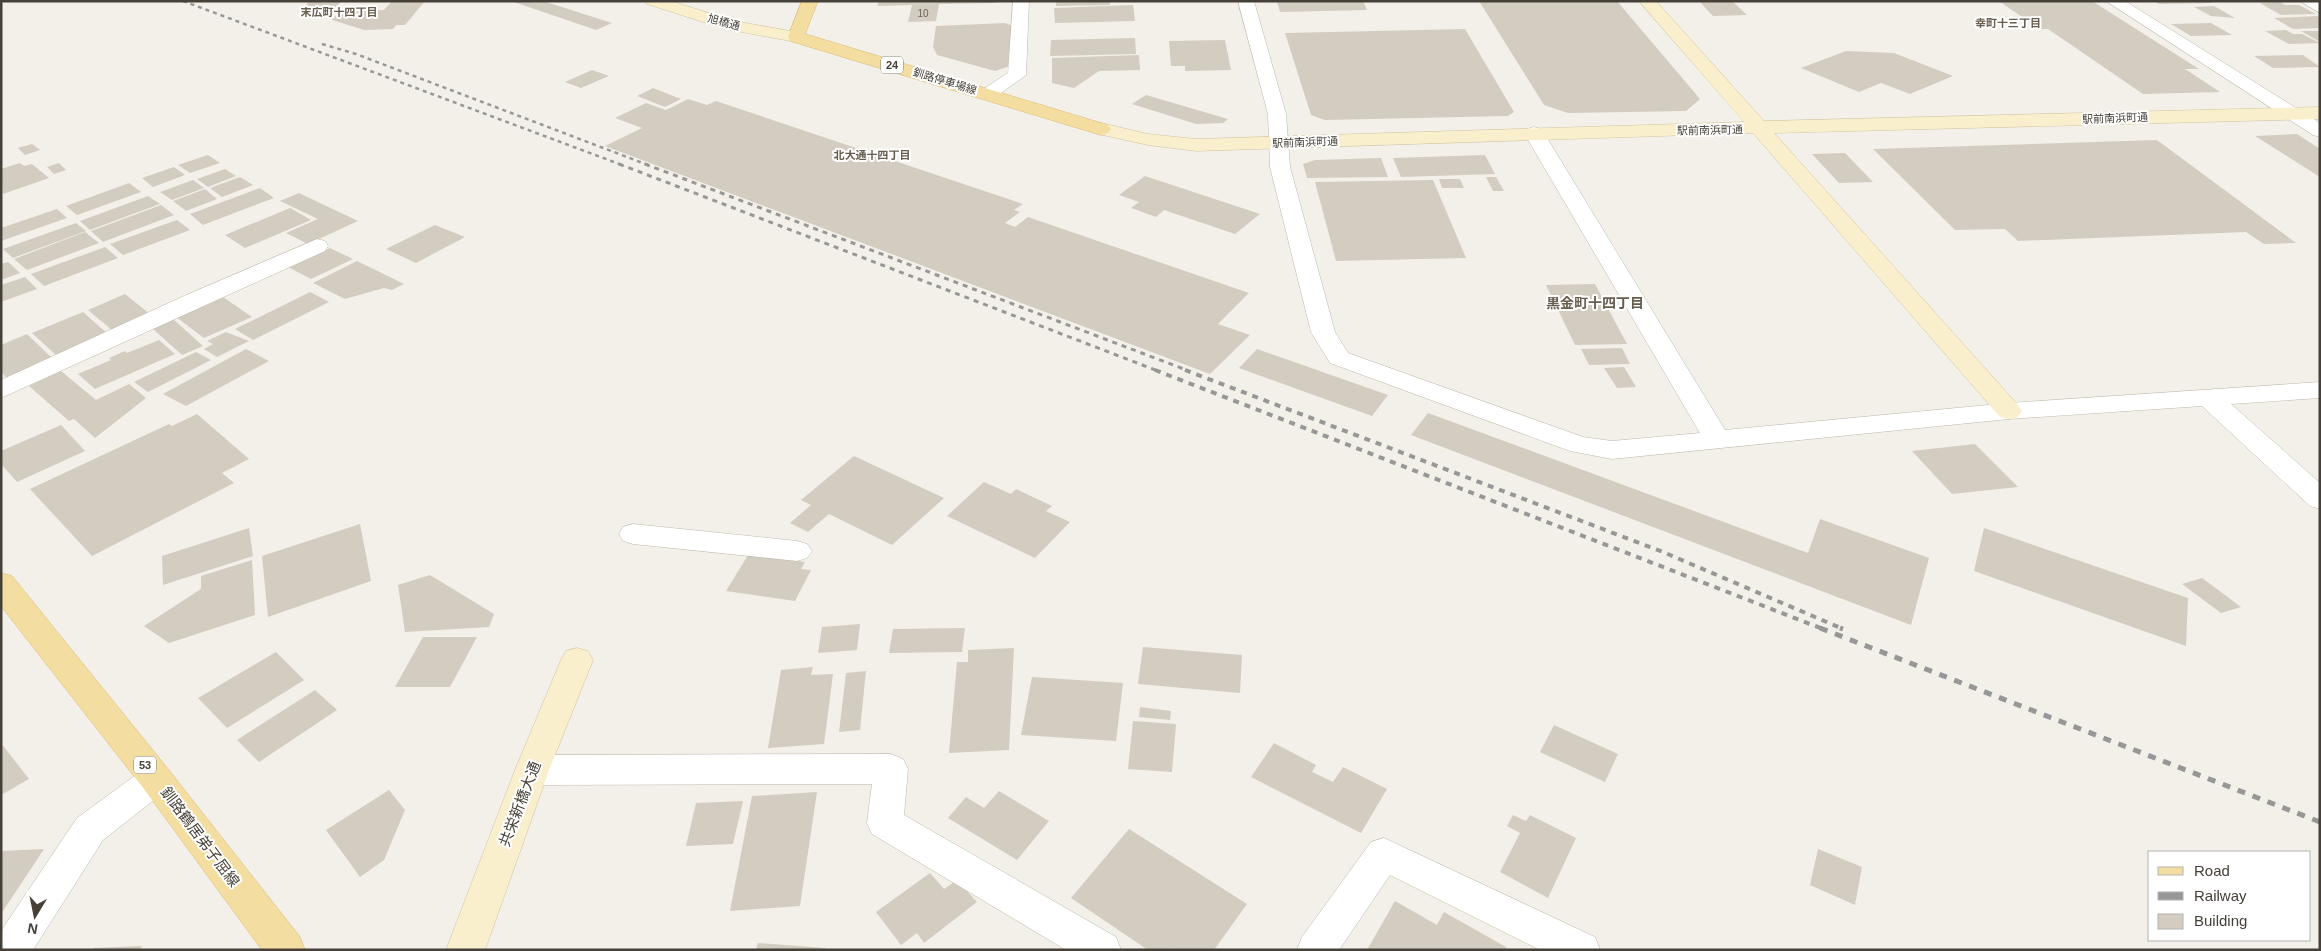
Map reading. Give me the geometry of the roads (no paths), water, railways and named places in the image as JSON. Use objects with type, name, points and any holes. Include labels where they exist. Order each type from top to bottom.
[{"type":"main road","points":[[796,37],[810,1]]},
{"type":"main road","name":"釧路停車場線","points":[[796,37],[1102,129]]},
{"type":"main road","name":"釧路鶴居弟子屈線","points":[[1,584],[156,779],[286,950]]},
{"type":"street","name":"旭橋通","points":[[653,1],[731,25],[796,37]]},
{"type":"street","points":[[988,94],[1017,75],[1022,1]]},
{"type":"street","points":[[1246,1],[1277,114],[1280,168],[1316,307],[1324,332],[1339,358],[1579,445],[1612,450],[1716,438],[2009,411],[2320,390]]},
{"type":"street","points":[[1647,1],[2009,411]]},
{"type":"street","points":[[2114,1],[2320,131]]},
{"type":"street","points":[[2308,1],[2320,8]]},
{"type":"street","name":"駅前南浜町通","points":[[1102,129],[1122,135],[1166,143],[1196,145],[1534,133],[1760,129],[2320,113]]},
{"type":"street","points":[[1534,133],[1716,438]]},
{"type":"street","points":[[1,390],[192,301],[317,246]]},
{"type":"street","points":[[2208,397],[2320,499]]},
{"type":"street","points":[[633,534],[797,551]]},
{"type":"street","name":"共栄新橋大通","points":[[465,950],[532,770],[577,660]]},
{"type":"street","points":[[532,770],[891,769],[885,823],[1102,950]]},
{"type":"street","points":[[11,950],[90,829],[156,779]]},
{"type":"street","points":[[1316,950],[1384,854],[1581,950]]},
{"type":"railway","points":[[183,1],[622,165]]},
{"type":"railway","points":[[322,44],[356,54],[648,165]]},
{"type":"railway","points":[[619,164],[1158,371]]},
{"type":"railway","points":[[645,164],[1189,371]]},
{"type":"railway","points":[[1155,370],[1823,629]]},
{"type":"railway","points":[[1185,370],[1663,552],[1843,629],[1840,628]]},
{"type":"railway","points":[[1820,628],[2320,822]]},
{"type":"district","name":"末広町十四丁目","points":[[339,12]]},
{"type":"district","name":"幸町十三丁目","points":[[2008,23]]},
{"type":"district","name":"北大通十四丁目","points":[[872,155]]},
{"type":"district","name":"黒金町十四丁目","points":[[1595,303]]}]
